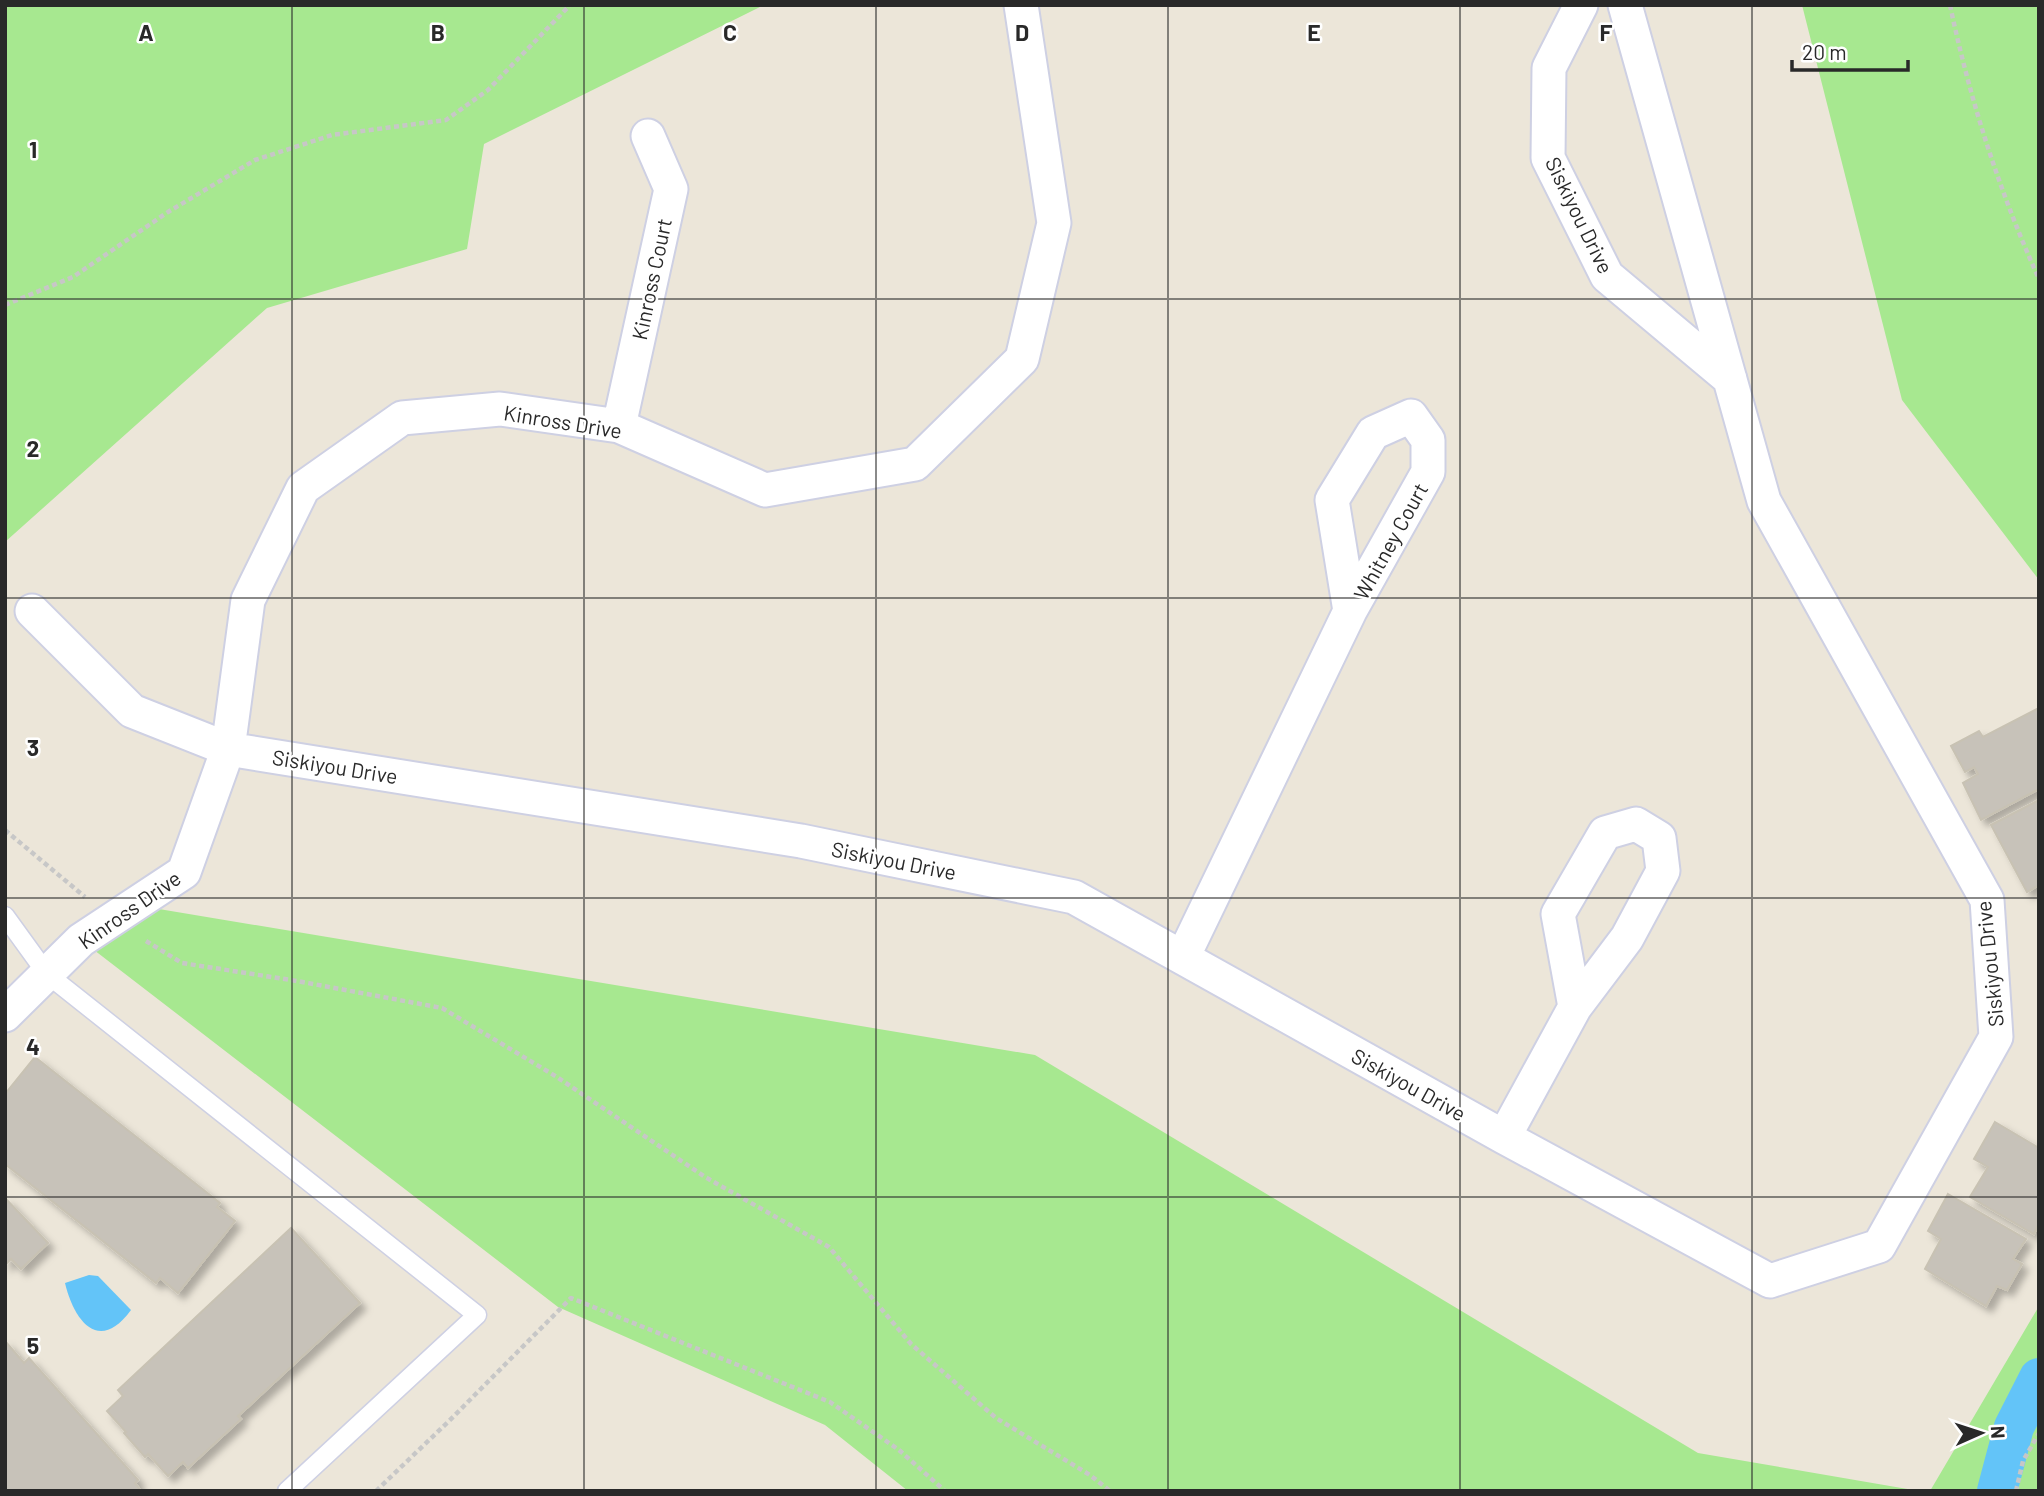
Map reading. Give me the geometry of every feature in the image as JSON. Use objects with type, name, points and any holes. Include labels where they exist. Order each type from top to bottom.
[{"type":"street","name":"Kinross Drive","points":[[5,1015],[81,940],[184,872],[228,749],[248,600],[303,488],[402,418],[500,409],[619,426],[765,490],[915,464],[1022,359],[1054,223],[1021,5]]},
{"type":"street","name":"Siskiyou Drive","points":[[1581,5],[1549,68],[1548,158],[1608,276],[1730,379]]},
{"type":"street","name":"Siskiyou Drive","points":[[32,611],[132,711],[228,749],[801,841],[1074,897],[1504,1137],[1770,1281],[1879,1246],[1996,1037],[1987,900],[1763,501],[1625,5]]},
{"type":"street","name":"Kinross Court","points":[[619,426],[671,190],[648,135]]},
{"type":"street","name":"Whitney Court","points":[[1183,957],[1350,611],[1428,472],[1428,440],[1411,416],[1373,433],[1332,500],[1350,611]]},
{"type":"street","points":[[1504,1137],[1575,1007],[1627,938],[1663,871],[1659,838],[1636,824],[1605,833],[1558,914],[1575,1007]]},
{"type":"lane","points":[[5,916],[47,974],[477,1315],[287,1491]]},
{"type":"path","points":[[5,305],[74,277],[168,212],[255,160],[332,135],[446,120],[488,90],[570,5]]},
{"type":"path","points":[[1950,5],[1959,52],[1981,131],[2039,279]]},
{"type":"path","points":[[5,830],[112,919],[181,963],[442,1008],[556,1077],[705,1177],[829,1247],[911,1344],[996,1418],[1090,1475],[1110,1491]]},
{"type":"path","points":[[376,1491],[571,1298],[830,1402],[899,1450],[945,1491]]},
{"type":"path","points":[[2016,1491],[2023,1461],[2039,1433]]},
{"type":"green space","points":[[5,5],[764,5],[484,144],[467,249],[267,308],[5,542]]},
{"type":"green space","points":[[1802,5],[2039,5],[2039,580],[1902,400]]},
{"type":"green space","points":[[135,905],[1035,1055],[1698,1453],[1919,1491],[908,1491],[825,1425],[558,1307],[81,940]]},
{"type":"green space","points":[[2039,1306],[2039,1491],[1930,1491]]},
{"type":"water","points":[[89,1275],[98,1276],[131,1310],[108,1330],[98,1331],[89,1327],[81,1320],[69,1297],[65,1283]]},
{"type":"building","points":[[2039,708],[2039,789],[1981,820],[1963,783],[1978,774],[1974,767],[1965,772],[1951,746],[1979,731],[1983,737]]},
{"type":"building","points":[[2039,800],[2039,885],[2027,892],[1991,825]]},
{"type":"building","points":[[35,1057],[220,1203],[217,1207],[235,1221],[178,1293],[160,1278],[156,1283],[5,1164],[5,1094]]},
{"type":"building","points":[[1995,1122],[2039,1148],[2039,1223],[2034,1234],[1970,1197],[1988,1167],[1974,1159]]},
{"type":"building","points":[[1948,1194],[2026,1239],[2013,1259],[2022,1264],[2007,1290],[1997,1286],[1986,1306],[1925,1269],[1941,1239],[1928,1231]]},
{"type":"building","points":[[5,1198],[48,1243],[21,1269],[11,1259],[5,1265]]},
{"type":"building","points":[[291,1228],[360,1303],[238,1416],[241,1419],[188,1468],[183,1462],[168,1476],[148,1454],[145,1457],[107,1411],[123,1396],[118,1390]]},
{"type":"building","points":[[5,1341],[24,1363],[29,1358],[138,1480],[135,1483],[141,1491],[5,1489]]},
{"type":"waterway","points":[[1997,1491],[2014,1427],[2039,1378]]}]
